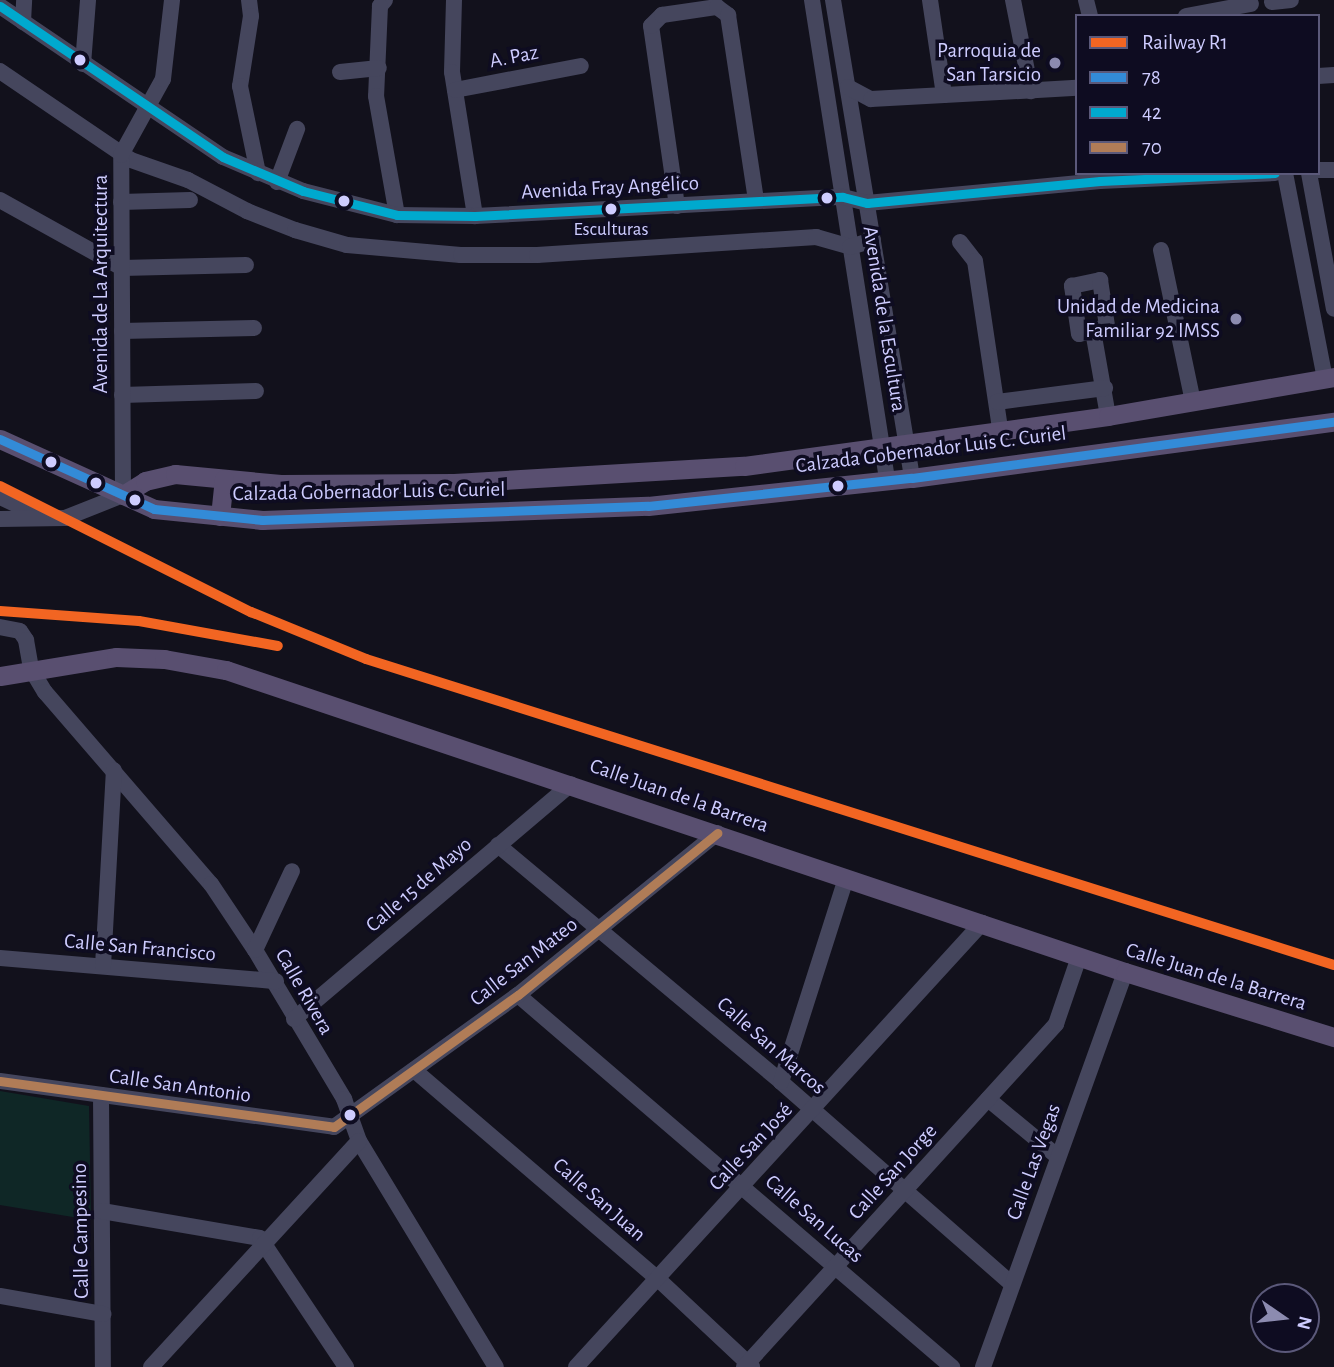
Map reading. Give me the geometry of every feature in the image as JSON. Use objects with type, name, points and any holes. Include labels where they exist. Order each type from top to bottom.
[{"type":"main road","name":"Calzada Gobernador Luis C. Curiel","points":[[123,495],[163,475],[281,484],[493,482],[744,466],[1108,416],[1329,377]]},
{"type":"main road","name":"Calzada Gobernador Luis C. Curiel","points":[[123,495],[154,509],[262,520],[494,514],[648,506],[912,478],[1334,422]]},
{"type":"main road","points":[[0,439],[123,495]]},
{"type":"main road","points":[[220,516],[224,479]]},
{"type":"main road","points":[[493,482],[494,514]]},
{"type":"main road","name":"Calle Juan de la Barrera","points":[[0,676],[116,657],[163,659],[226,670],[718,833],[1079,957],[1334,1037]]},
{"type":"street","points":[[23,22],[24,0]]},
{"type":"street","points":[[83,64],[88,0]]},
{"type":"street","name":"Avenida de La Arquitectura","points":[[123,495],[121,155],[150,108],[167,66],[172,0]]},
{"type":"street","points":[[249,0],[251,16],[240,86],[258,173]]},
{"type":"street","points":[[384,0],[376,96],[397,215]]},
{"type":"street","points":[[454,0],[454,90],[475,216]]},
{"type":"street","name":"Avenida de la Escultura","points":[[812,0],[884,445],[887,480]]},
{"type":"street","points":[[930,0],[944,95]]},
{"type":"street","points":[[1013,0],[1031,91]]},
{"type":"street","points":[[1273,6],[1291,0]]},
{"type":"street","name":"Avenida de la Escultura","points":[[837,4],[848,87],[912,478]]},
{"type":"street","name":"Avenida Fray Angélico","points":[[0,6],[223,157],[277,182],[397,215],[475,216],[843,197],[867,203],[1100,181],[1231,175]]},
{"type":"street","points":[[677,206],[651,26],[655,19],[718,6],[728,15],[757,201]]},
{"type":"street","points":[[1199,14],[1252,6]]},
{"type":"street","name":"A. Paz","points":[[454,90],[581,66]]},
{"type":"street","points":[[340,72],[379,68]]},
{"type":"street","points":[[0,71],[121,155],[188,180],[295,230],[382,249],[548,254],[816,236],[850,247],[873,240]]},
{"type":"street","points":[[848,87],[871,99],[1075,88]]},
{"type":"street","points":[[853,116],[871,99]]},
{"type":"street","points":[[277,182],[297,129]]},
{"type":"street","points":[[1285,175],[1329,377]]},
{"type":"street","points":[[1309,175],[1334,309]]},
{"type":"street","points":[[0,200],[122,268],[246,265]]},
{"type":"street","points":[[121,202],[190,200]]},
{"type":"street","points":[[960,242],[975,261],[1000,429]]},
{"type":"street","points":[[1161,250],[1193,402]]},
{"type":"street","points":[[1100,280],[1107,326],[1093,331],[1079,334],[1072,286],[1100,280]]},
{"type":"street","points":[[122,331],[254,328]]},
{"type":"street","points":[[1093,331],[1108,416]]},
{"type":"street","points":[[997,402],[1105,388]]},
{"type":"street","points":[[122,395],[256,391]]},
{"type":"street","points":[[0,519],[78,515],[123,495]]},
{"type":"street","points":[[0,497],[46,518]]},
{"type":"street","points":[[0,626],[20,631],[26,640],[31,669]]},
{"type":"street","name":"Calle Rivera","points":[[31,669],[45,692],[211,884],[276,981],[294,1019],[350,1116],[359,1141],[496,1367]]},
{"type":"street","points":[[103,966],[114,770]]},
{"type":"street","name":"Calle 15 de Mayo","points":[[294,1019],[571,784]]},
{"type":"street","name":"Calle San Mateo","points":[[350,1116],[518,995],[718,833]]},
{"type":"street","name":"Calle San Marcos","points":[[498,845],[814,1110],[1012,1284]]},
{"type":"street","points":[[255,950],[292,871]]},
{"type":"street","points":[[781,1082],[846,877]]},
{"type":"street","name":"Calle San José","points":[[576,1367],[814,1110],[982,923]]},
{"type":"street","name":"Calle San Jorge","points":[[748,1365],[1056,1024],[1079,957]]},
{"type":"street","name":"Calle San Francisco","points":[[0,958],[276,981]]},
{"type":"street","name":"Calle Las Vegas","points":[[983,1367],[1125,972]]},
{"type":"street","name":"Calle San Lucas","points":[[518,995],[952,1367]]},
{"type":"street","name":"Calle San Juan","points":[[414,1070],[658,1279],[748,1365]]},
{"type":"street","name":"Calle San Antonio","points":[[0,1081],[317,1127],[334,1127],[350,1116]]},
{"type":"street","name":"Calle Campesino","points":[[101,1095],[103,1367]]},
{"type":"street","points":[[988,1099],[1058,1157]]},
{"type":"street","points":[[151,1367],[359,1141]]},
{"type":"street","points":[[102,1211],[250,1234],[267,1244],[344,1366]]},
{"type":"street","points":[[0,1296],[103,1314]]},
{"type":"green space","points":[[0,1091],[89,1106],[91,1220],[0,1205]]},
{"type":"rail line","name":"R1","points":[[0,486],[251,612],[366,659],[1334,965]]},
{"type":"rail line","name":"R1","points":[[0,611],[139,621],[278,646]]},
{"type":"transit line","name":"42","points":[[0,6],[223,157],[303,191],[397,215],[475,216],[843,197],[867,203],[1100,181],[1231,175]]},
{"type":"transit line","name":"78","points":[[0,439],[154,509],[262,520],[648,506],[912,478],[1334,422]]},
{"type":"transit line","name":"70","points":[[0,1081],[334,1127],[518,995],[717,833]]},
{"type":"place","name":"Parroquia de San Tarsicio","points":[[1055,63]]},
{"type":"place","name":"Esculturas","points":[[611,209]]},
{"type":"place","name":"Unidad de Medicina Familiar 92 IMSS","points":[[1236,319]]}]
